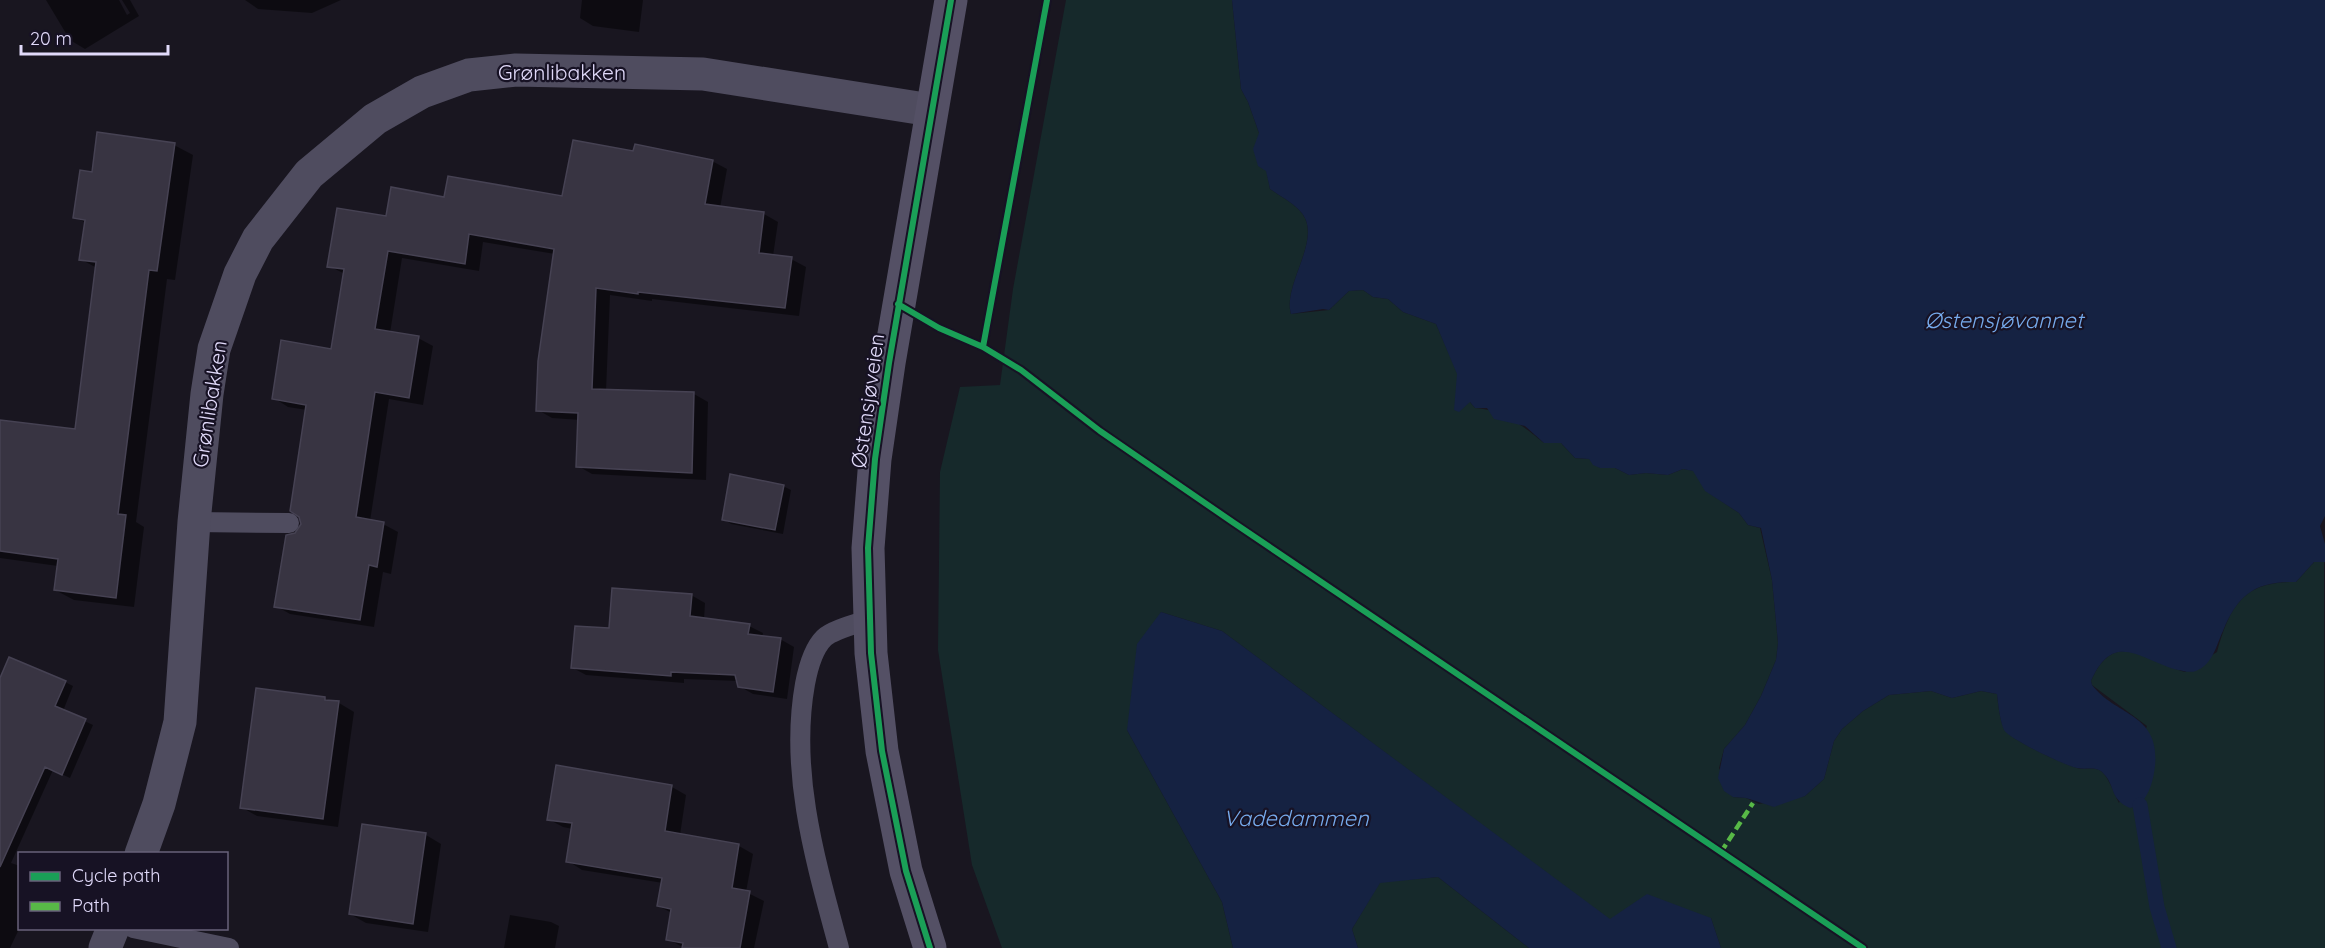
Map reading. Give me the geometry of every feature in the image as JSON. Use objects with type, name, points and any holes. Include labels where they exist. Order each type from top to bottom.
[{"type":"main road","name":"Østensjøveien","points":[[930,948],[906,871],[882,751],[871,653],[868,548],[875,459],[930,110],[951,0]]},
{"type":"street","name":"Grønlibakken","points":[[142,852],[159,804],[180,722],[194,522],[214,349],[240,274],[258,239],[309,174],[375,119],[422,92],[469,75],[516,70],[703,74],[930,110]]},
{"type":"street","points":[[105,948],[112,930]]},
{"type":"lane","points":[[194,522],[289,523]]},
{"type":"lane","points":[[839,948],[814,855],[805,803],[801,752],[801,705],[807,674],[815,651],[825,637],[870,619]]},
{"type":"lane","points":[[143,930],[229,948]]},
{"type":"green space","points":[[1066,0],[1232,0],[1241,89],[1259,133],[1270,189],[1297,208],[1306,222],[1308,234],[1306,247],[1292,289],[1291,314],[1329,310],[1349,291],[1363,290],[1373,297],[1388,299],[1403,312],[1436,324],[1470,402],[1475,408],[1503,415],[1521,425],[1544,443],[1561,443],[1575,458],[1589,459],[1600,468],[1615,468],[1629,475],[1646,473],[1668,475],[1683,469],[1694,471],[1706,491],[1739,513],[1748,525],[1760,528],[1772,580],[1778,643],[1776,660],[1761,696],[1745,725],[1724,749],[1719,768],[1733,797],[1746,798],[1759,804],[1805,796],[1824,779],[1834,741],[1842,729],[1863,711],[1889,695],[1931,691],[1952,698],[1981,691],[1997,694],[2002,723],[2010,735],[2037,751],[2077,768],[2101,771],[2109,781],[2119,803],[2147,726],[2092,685],[2091,681],[2100,665],[2110,655],[2132,652],[2185,672],[2217,652],[2234,609],[2252,591],[2278,583],[2296,582],[2314,562],[2324,561],[2325,948],[1721,948],[1711,918],[1610,920],[1222,631],[1161,612],[1127,730],[1222,902],[1233,948],[1002,948],[972,865],[938,650],[940,472],[960,387],[1000,385],[1013,289]]},
{"type":"green space","points":[[1438,877],[1529,948],[1358,948],[1352,929],[1380,882]]},
{"type":"water","name":"Østensjøvannet","points":[[1232,0],[2325,0],[2325,516],[2320,526],[2325,544],[2325,562],[2314,562],[2296,582],[2270,584],[2250,592],[2242,599],[2229,618],[2210,659],[2196,671],[2178,670],[2129,652],[2119,652],[2109,656],[2100,665],[2091,681],[2092,685],[2113,704],[2144,726],[2151,735],[2155,749],[2152,782],[2140,805],[2130,808],[2119,801],[2107,778],[2100,771],[2077,768],[2062,762],[2008,734],[2001,722],[1997,694],[1981,691],[1952,698],[1931,691],[1889,695],[1863,711],[1842,729],[1834,741],[1824,779],[1805,796],[1774,807],[1746,798],[1733,797],[1724,791],[1718,778],[1724,749],[1745,725],[1761,696],[1776,660],[1778,643],[1772,580],[1761,528],[1748,525],[1739,513],[1705,491],[1693,471],[1683,469],[1668,475],[1646,473],[1629,475],[1615,468],[1600,468],[1593,465],[1589,459],[1575,458],[1561,443],[1544,443],[1525,426],[1494,419],[1487,408],[1475,408],[1470,402],[1459,412],[1454,410],[1457,374],[1436,324],[1403,312],[1388,299],[1373,297],[1363,290],[1349,291],[1329,310],[1291,314],[1292,289],[1306,247],[1308,234],[1306,222],[1297,208],[1270,189],[1266,171],[1258,166],[1253,149],[1259,133],[1241,89]]},
{"type":"water","name":"Vadedammen","points":[[1161,612],[1222,631],[1610,919],[1647,894],[1711,918],[1721,948],[1529,948],[1438,877],[1380,883],[1352,929],[1358,948],[1233,948],[1222,902],[1127,730],[1137,644]]},
{"type":"building","points":[[97,132],[175,143],[157,271],[149,270],[118,514],[126,515],[116,598],[54,590],[58,559],[0,551],[0,420],[75,429],[96,262],[79,260],[85,220],[73,218],[80,170],[92,172]]},
{"type":"building","points":[[573,140],[633,151],[635,144],[713,160],[705,204],[764,212],[759,253],[792,257],[785,308],[596,288],[592,389],[694,392],[692,473],[576,467],[578,413],[536,411],[538,361],[554,249],[469,234],[465,264],[388,251],[375,329],[419,336],[409,398],[375,392],[356,517],[384,522],[377,567],[369,565],[360,620],[274,607],[286,535],[295,533],[301,524],[299,517],[290,511],[306,405],[272,399],[281,340],[331,349],[344,269],[327,267],[337,208],[386,216],[391,187],[444,197],[448,176],[562,196]]},
{"type":"building","points":[[730,474],[784,485],[775,530],[722,520]]},
{"type":"building","points":[[612,588],[692,594],[690,616],[750,624],[748,634],[781,638],[773,692],[738,687],[735,675],[671,672],[671,676],[571,668],[575,626],[609,628]]},
{"type":"building","points":[[9,657],[66,681],[55,706],[86,719],[62,775],[45,767],[0,867],[0,678]]},
{"type":"building","points":[[256,688],[339,701],[323,819],[240,808]]},
{"type":"building","points":[[556,765],[672,785],[665,831],[739,844],[732,888],[750,891],[740,948],[682,948],[683,943],[666,940],[671,909],[657,906],[662,878],[566,862],[572,823],[547,820]]},
{"type":"building","points":[[362,824],[426,833],[413,924],[349,914]]},
{"type":"waterway","points":[[2140,805],[2157,907],[2169,948]]},
{"type":"marked path","points":[[1721,852],[1753,803]]},
{"type":"cycle path","points":[[930,948],[906,871],[882,751],[871,653],[868,548],[875,459],[889,363],[951,0]]},
{"type":"cycle path","points":[[983,347],[1047,0]]},
{"type":"cycle path","points":[[898,304],[939,328],[983,347],[1021,370],[1100,431],[1234,523],[1863,948]]}]
